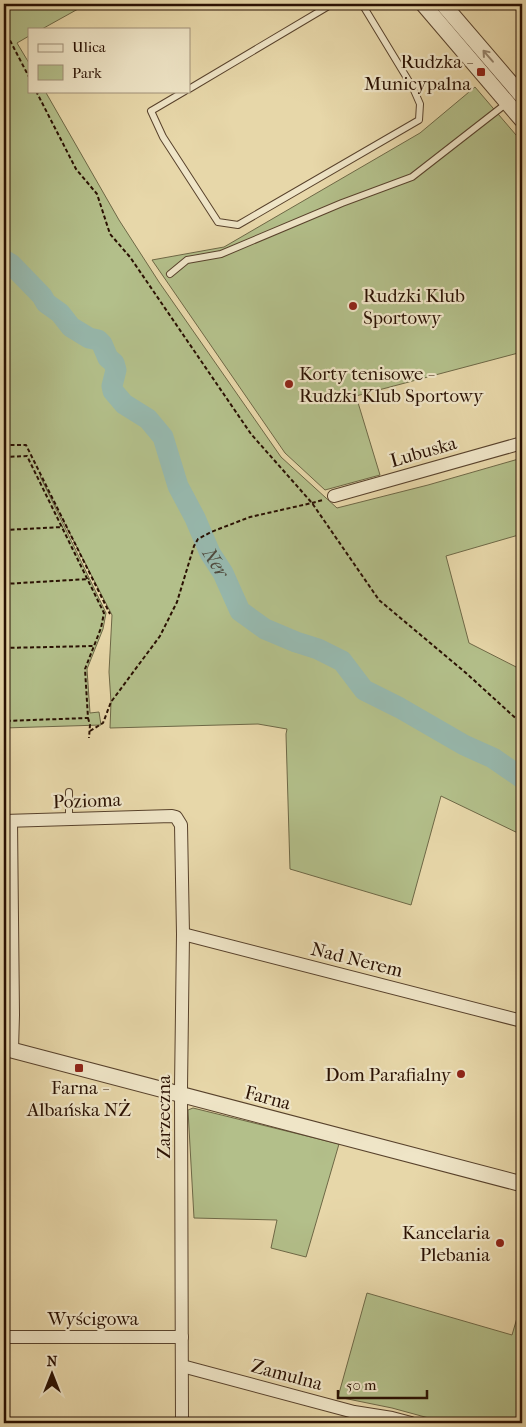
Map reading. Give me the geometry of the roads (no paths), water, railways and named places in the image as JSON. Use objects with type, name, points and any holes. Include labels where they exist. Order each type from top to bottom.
[{"type":"street","points":[[424,4],[522,120]]},
{"type":"street","points":[[444,4],[522,96]]},
{"type":"street","name":"Lubuska","points":[[334,496],[522,443]]},
{"type":"street","name":"Pozioma","points":[[7,821],[172,816]]},
{"type":"street","name":"Zarzeczna","points":[[172,816],[176,817],[181,825],[183,934],[182,1423]]},
{"type":"street","points":[[7,821],[13,1015],[8,1049]]},
{"type":"street","name":"Nad Nerem","points":[[183,934],[522,1021]]},
{"type":"street","name":"Farna","points":[[8,1049],[522,1184]]},
{"type":"street","name":"Wyścigowa","points":[[4,1337],[182,1337]]},
{"type":"street","name":"Zamulna","points":[[182,1366],[354,1412],[411,1423]]},
{"type":"lane","points":[[190,88],[332,4]]},
{"type":"lane","points":[[183,92],[151,111],[163,137],[218,222],[238,225],[418,120],[420,104],[413,88],[362,4]]},
{"type":"lane","points":[[170,274],[187,260],[222,254],[342,203],[412,177],[508,103]]},
{"type":"lane","points":[[69,792],[69,819]]},
{"type":"waterway","name":"Ner","points":[[4,260],[11,264],[42,296],[46,303],[60,313],[71,327],[89,338],[98,340],[102,344],[108,358],[114,363],[116,370],[112,386],[113,391],[124,404],[148,419],[163,437],[178,486],[195,518],[210,553],[223,573],[240,611],[265,629],[318,649],[342,661],[364,690],[400,708],[464,745],[493,758],[522,778]]},
{"type":"place","name":"Rudzka - Municypalna","points":[[481,72]]},
{"type":"place","name":"Rudzki Klub Sportowy","points":[[353,306]]},
{"type":"place","name":"Korty tenisowe - Rudzki Klub Sportowy","points":[[289,384]]},
{"type":"place","name":"Farna - Albańska NŻ","points":[[79,1068]]},
{"type":"place","name":"Dom Parafialny","points":[[461,1074]]},
{"type":"place","name":"Kancelaria Plebania","points":[[500,1243]]}]
